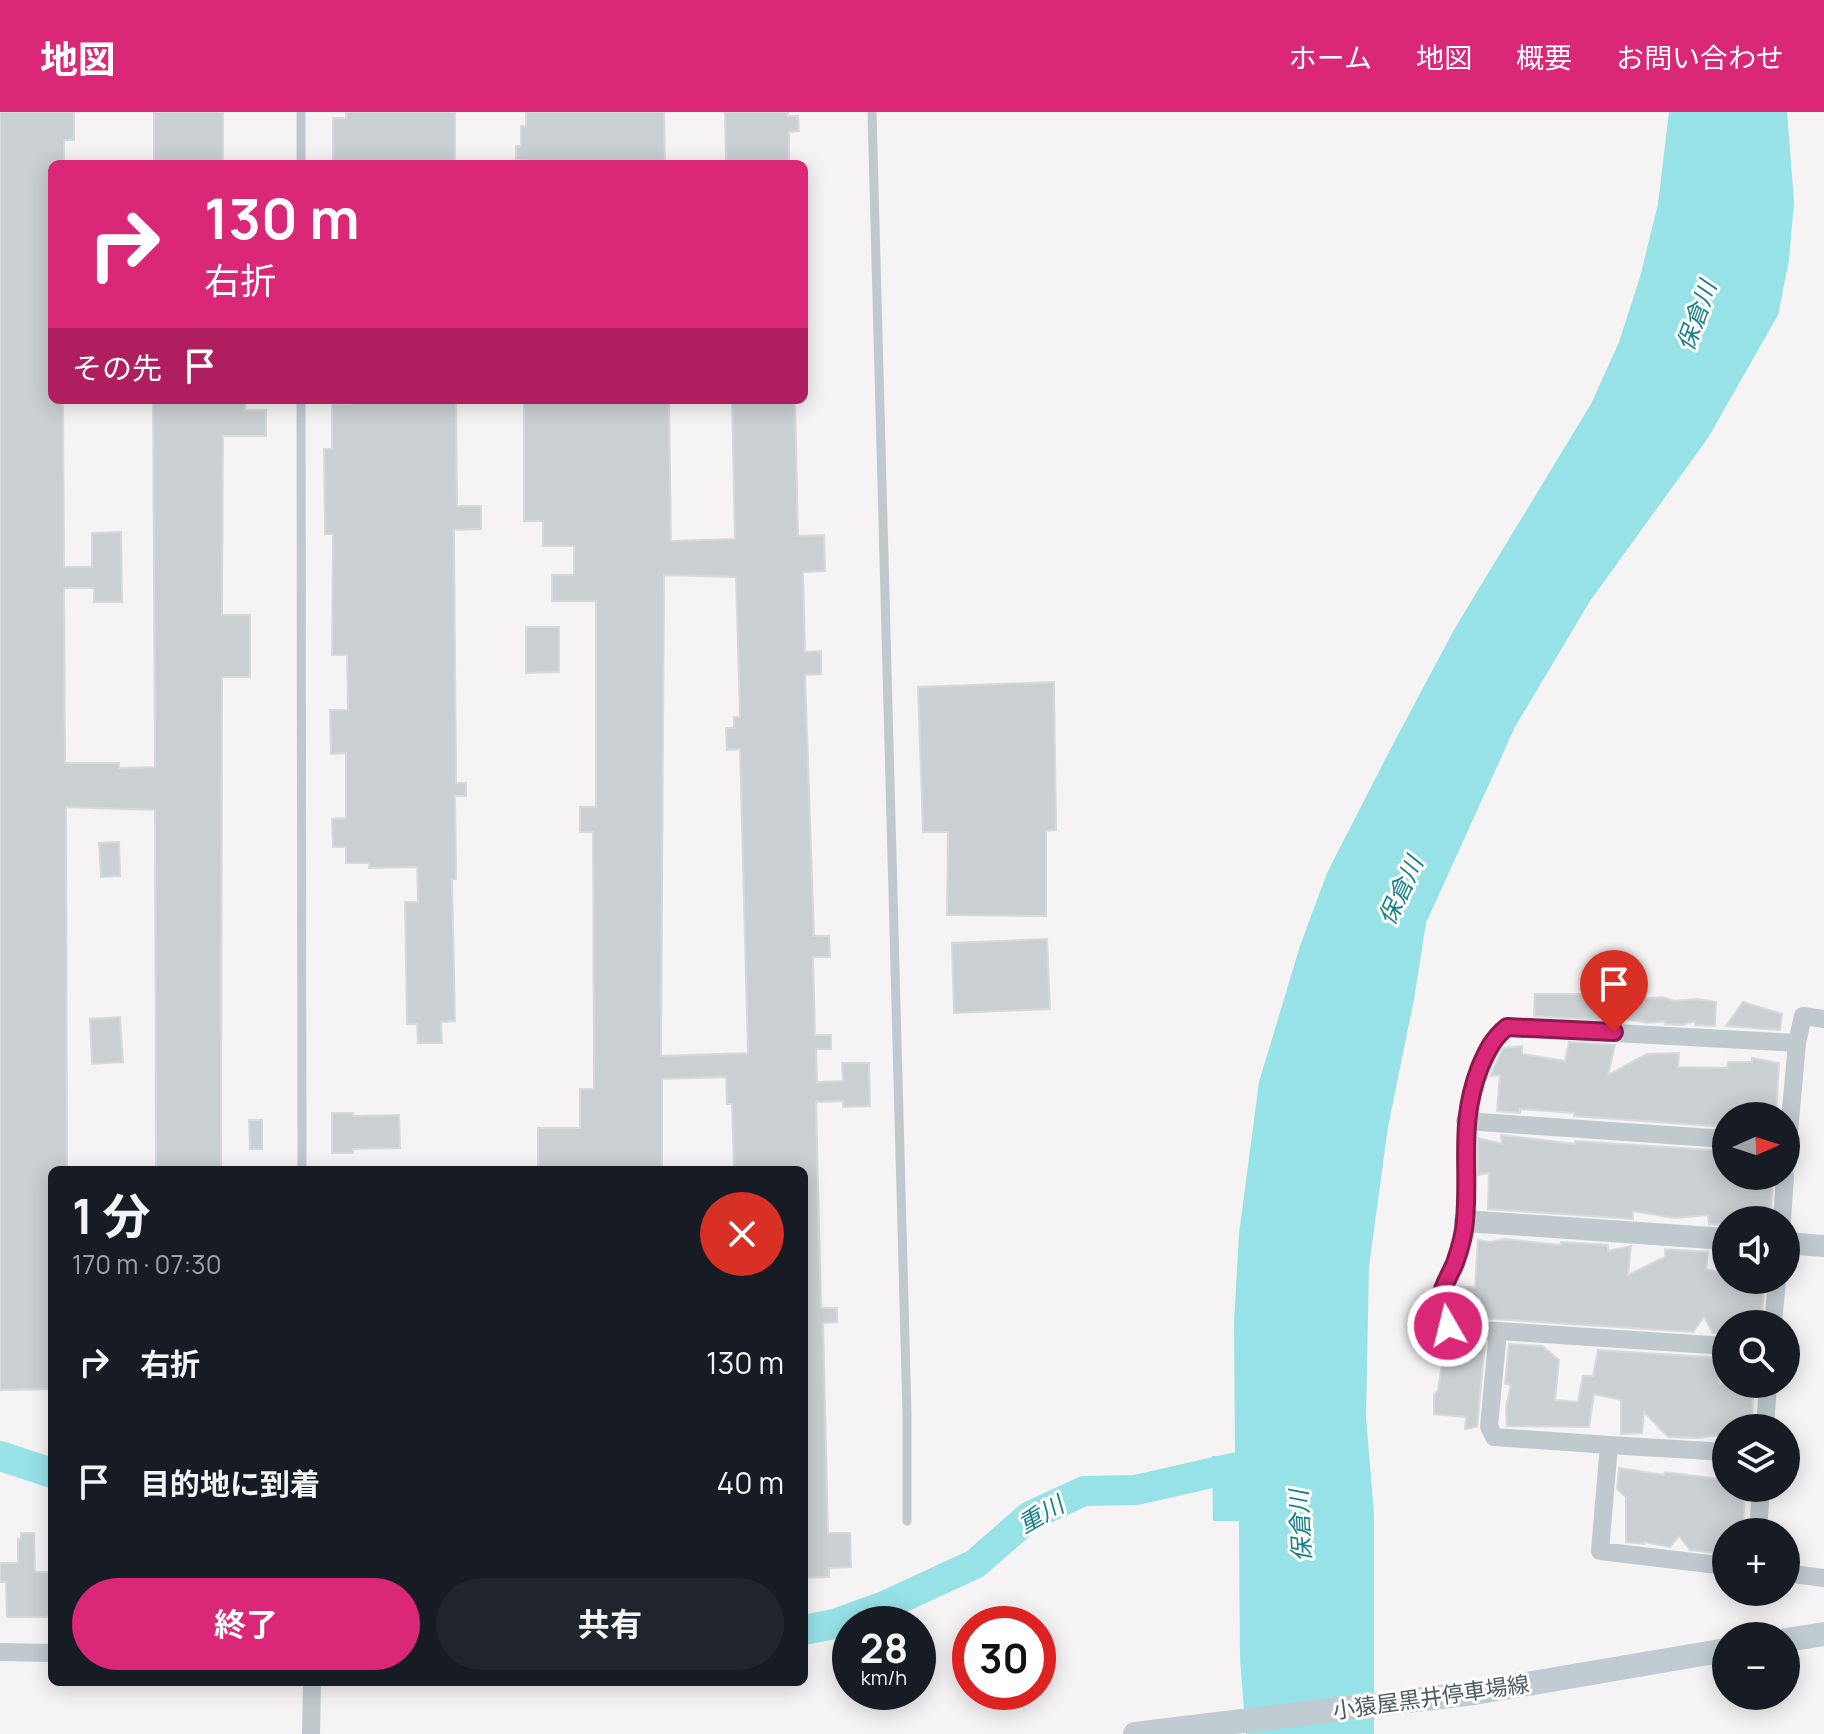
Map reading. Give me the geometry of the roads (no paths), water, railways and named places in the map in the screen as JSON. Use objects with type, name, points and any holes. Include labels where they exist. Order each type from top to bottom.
[{"type":"main road","points":[[1800,1638],[1823,1634]]},
{"type":"main road","name":"小猿屋黒井停車場線","points":[[1135,1734],[1474,1693],[1712,1652]]},
{"type":"street","points":[[1791,1102],[1803,1016],[1824,1019]]},
{"type":"street","points":[[1712,1345],[1463,1330],[1448,1326],[1441,1314],[1439,1299],[1460,1250],[1465,1221],[1465,1121],[1471,1092],[1487,1050],[1496,1035],[1507,1027],[1797,1043]]},
{"type":"street","points":[[1465,1121],[1712,1138]]},
{"type":"street","points":[[1465,1221],[1712,1238]]},
{"type":"street","points":[[1800,1244],[1824,1246]]},
{"type":"street","points":[[1498,1331],[1489,1426],[1494,1437],[1712,1451]]},
{"type":"street","points":[[1609,1445],[1600,1551],[1712,1564]]},
{"type":"street","points":[[1800,1575],[1824,1578]]},
{"type":"street","points":[[0,1652],[48,1653]]},
{"type":"street","points":[[311,1734],[312,1686]]},
{"type":"lane","points":[[301,112],[301,160]]},
{"type":"lane","points":[[872,112],[907,1414],[907,1521]]},
{"type":"lane","points":[[301,404],[302,1166]]},
{"type":"water","name":"保倉川","points":[[1669,112],[1787,112],[1794,202],[1789,260],[1778,315],[1708,438],[1590,601],[1515,727],[1426,923],[1388,1127],[1369,1266],[1366,1417],[1374,1514],[1374,1734],[1246,1734],[1240,1659],[1239,1521],[1213,1521],[1212,1456],[1235,1456],[1234,1323],[1239,1234],[1259,1082],[1300,946],[1327,873],[1455,628],[1591,404],[1619,342],[1640,277],[1658,204]]},
{"type":"waterway","points":[[0,1445],[9,1458]]},
{"type":"waterway","name":"重川","points":[[0,1456],[48,1472]]},
{"type":"waterway","name":"重川","points":[[808,1629],[834,1624],[884,1606],[975,1564],[1030,1516],[1084,1491],[1136,1490],[1251,1464]]}]
